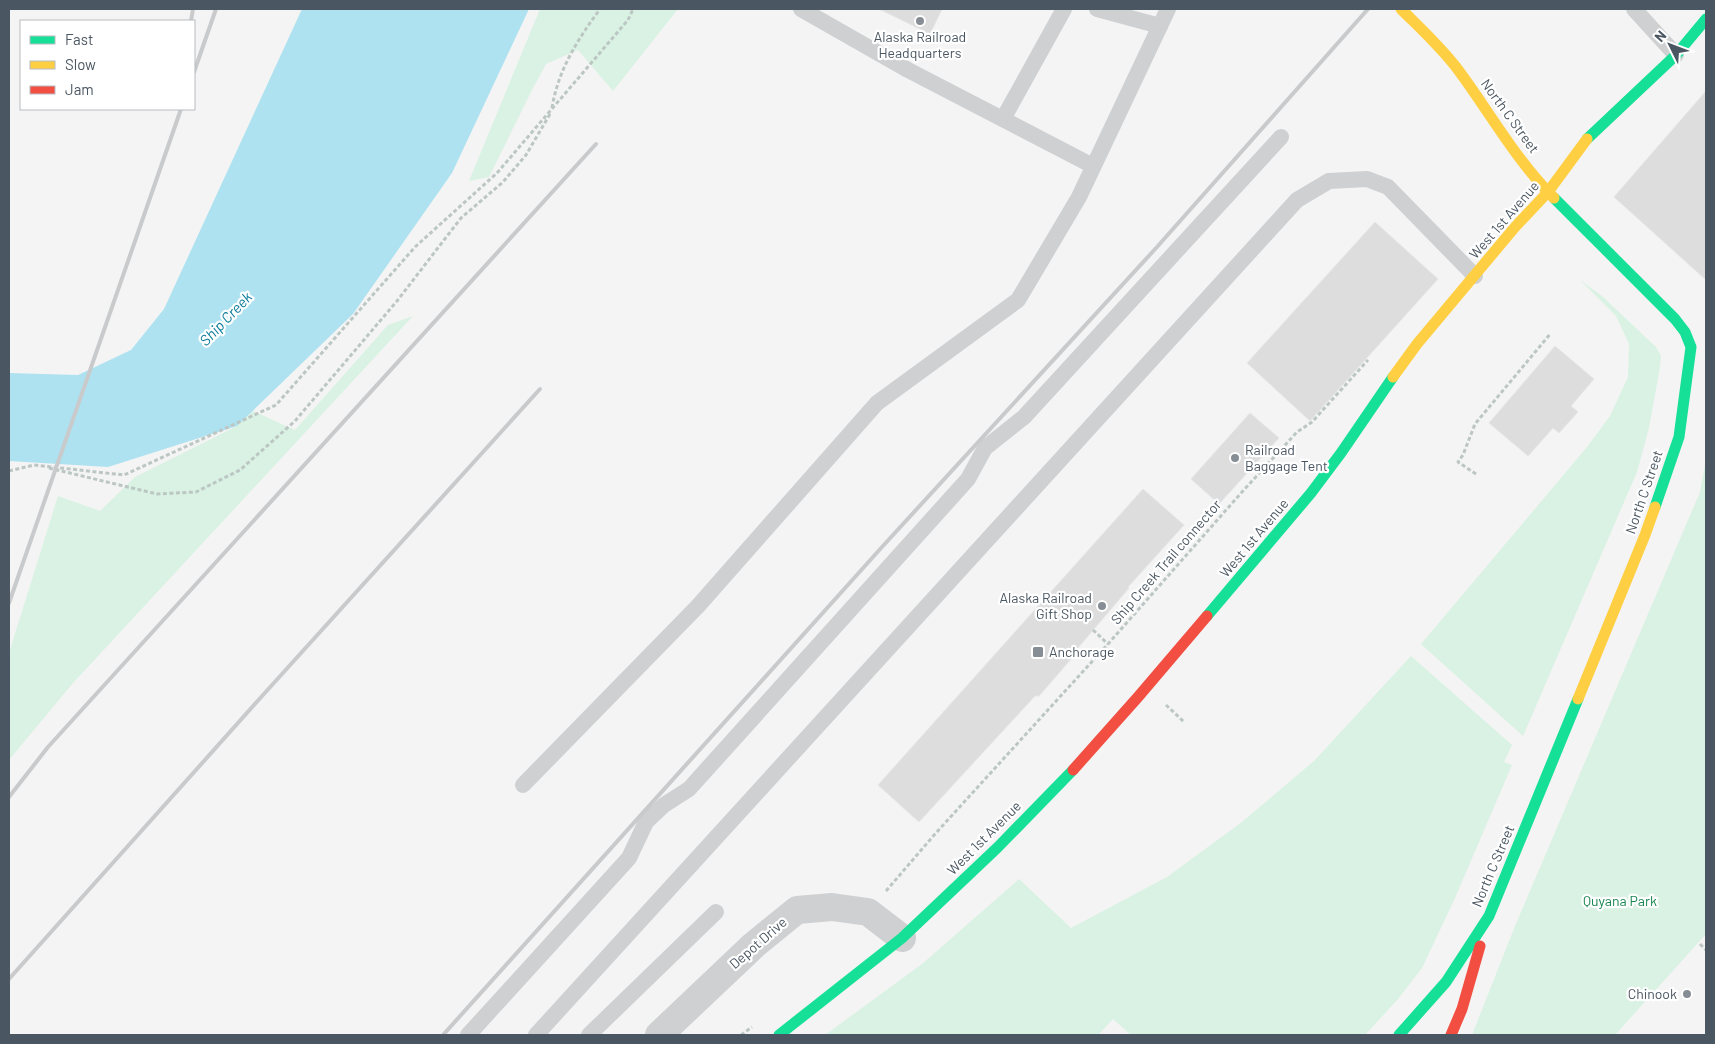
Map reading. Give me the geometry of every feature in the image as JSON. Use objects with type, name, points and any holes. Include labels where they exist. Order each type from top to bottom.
[{"type":"street","name":"North C Street","points":[[1399,1035],[1446,982],[1489,916],[1648,526],[1679,437],[1699,349],[1675,319],[1548,192],[1514,150],[1458,70],[1434,42],[1401,9]]},
{"type":"street","name":"West 1st Avenue","points":[[779,1035],[902,938],[998,847],[1064,780],[1138,697],[1312,493],[1417,344],[1515,227],[1548,192],[1586,140],[1676,55],[1706,19]]},
{"type":"street","name":"Depot Drive","points":[[659,1035],[754,945],[797,910],[832,907],[868,912],[902,938]]},
{"type":"street","points":[[1451,1035],[1462,1009],[1489,916]]},
{"type":"lane","points":[[801,9],[908,70],[1094,166]]},
{"type":"lane","points":[[1003,119],[1064,9]]},
{"type":"lane","points":[[1097,9],[1160,26]]},
{"type":"lane","points":[[523,785],[698,606],[877,403],[1018,300],[1079,197],[1168,9]]},
{"type":"lane","points":[[1634,9],[1676,55]]},
{"type":"lane","points":[[468,1035],[629,858],[646,822],[664,805],[688,789],[968,478],[985,448],[1024,417],[1281,138]]},
{"type":"lane","points":[[536,1035],[1297,200],[1329,181],[1367,179],[1388,187],[1475,276]]},
{"type":"lane","points":[[589,1035],[716,912]]},
{"type":"path","points":[[34,465],[156,494],[196,492],[240,470],[295,421],[397,301],[461,218],[503,182],[526,155],[551,111],[554,94],[569,56],[600,9]]},
{"type":"path","points":[[9,471],[34,465],[124,474],[276,405],[415,247],[497,173],[628,20],[633,9]]},
{"type":"path","points":[[1476,474],[1458,462],[1475,424],[1551,333]]},
{"type":"path","name":"Ship Creek Trail connector","points":[[868,912],[935,834],[1108,644],[1242,492],[1297,432],[1312,422],[1372,356]]},
{"type":"path","points":[[1093,630],[1108,644]]},
{"type":"path","points":[[1164,704],[1184,722]]},
{"type":"path","points":[[1700,944],[1706,950]]},
{"type":"path","points":[[741,1035],[756,1024]]},
{"type":"green space","points":[[540,9],[678,9],[613,91],[578,50],[546,64],[489,177],[469,181]]},
{"type":"green space","points":[[1580,280],[1602,296],[1656,347],[1661,356],[1660,367],[1649,428],[1637,472],[1523,736],[1421,644],[1587,447],[1610,416],[1628,377],[1629,344],[1616,316]]},
{"type":"green space","points":[[413,316],[73,683],[9,760],[9,653],[58,496],[100,511],[135,477],[237,426],[253,411],[295,430],[388,325]]},
{"type":"green space","name":"Quyana Park","points":[[1706,460],[1706,934],[1615,1035],[1472,1035],[1515,926],[1700,492]]},
{"type":"green space","points":[[1411,656],[1512,745],[1504,762],[1512,765],[1455,898],[1422,968],[1398,999],[1365,1035],[1131,1035],[1113,1019],[1098,1035],[825,1035],[922,964],[1019,879],[1071,928],[1167,877],[1242,822],[1314,761]]},
{"type":"water","name":"Ship Creek","points":[[302,9],[529,9],[452,173],[353,314],[237,426],[108,467],[9,461],[9,373],[78,375],[131,350],[164,309]]},
{"type":"building","name":"Alaska Railroad Headquarters","points":[[879,9],[942,9],[930,34]]},
{"type":"building","points":[[1706,91],[1706,280],[1614,197]]},
{"type":"building","points":[[1375,222],[1438,279],[1310,421],[1247,363]]},
{"type":"building","points":[[1555,346],[1594,379],[1571,406],[1578,412],[1559,433],[1553,428],[1528,456],[1489,423]]},
{"type":"building","name":"Railroad Baggage Tent","points":[[1250,413],[1279,438],[1219,504],[1191,479]]},
{"type":"building","points":[[1143,489],[1184,525],[1128,587],[1071,656],[1072,658],[1039,696],[1035,696],[919,822],[878,785]]},
{"type":"railway","points":[[191,20],[193,9]]},
{"type":"railway","points":[[195,69],[216,9]]},
{"type":"railway","points":[[443,1035],[882,547],[1157,247],[1368,9]]},
{"type":"railway","points":[[9,603],[181,110]]},
{"type":"railway","points":[[9,797],[48,747],[596,144]]},
{"type":"railway","points":[[9,979],[540,389]]},
{"type":"traffic: fast","points":[[1587,139],[1676,55],[1706,19]]},
{"type":"traffic: fast","points":[[1554,198],[1675,319],[1685,332],[1691,347],[1679,437],[1655,507]]},
{"type":"traffic: fast","points":[[1207,616],[1311,493],[1393,377]]},
{"type":"traffic: fast","points":[[1399,1035],[1446,982],[1489,916],[1578,699]]},
{"type":"traffic: fast","points":[[779,1035],[902,938],[998,847],[1073,770]]},
{"type":"traffic: slow","points":[[1401,9],[1452,63],[1527,168],[1554,198]]},
{"type":"traffic: slow","points":[[1393,377],[1417,344],[1515,227],[1548,192],[1587,139]]},
{"type":"traffic: slow","points":[[1578,699],[1655,507]]},
{"type":"traffic: jam","points":[[1073,770],[1207,616]]},
{"type":"traffic: jam","points":[[1451,1035],[1462,1009],[1480,946]]},
{"type":"place","name":"Alaska Railroad Headquarters","points":[[920,21]]},
{"type":"place","name":"Railroad Baggage Tent","points":[[1235,458]]},
{"type":"place","name":"Alaska Railroad Gift Shop","points":[[1102,606]]},
{"type":"place","name":"Anchorage","points":[[1038,652]]},
{"type":"place","name":"Chinook","points":[[1687,994]]}]
